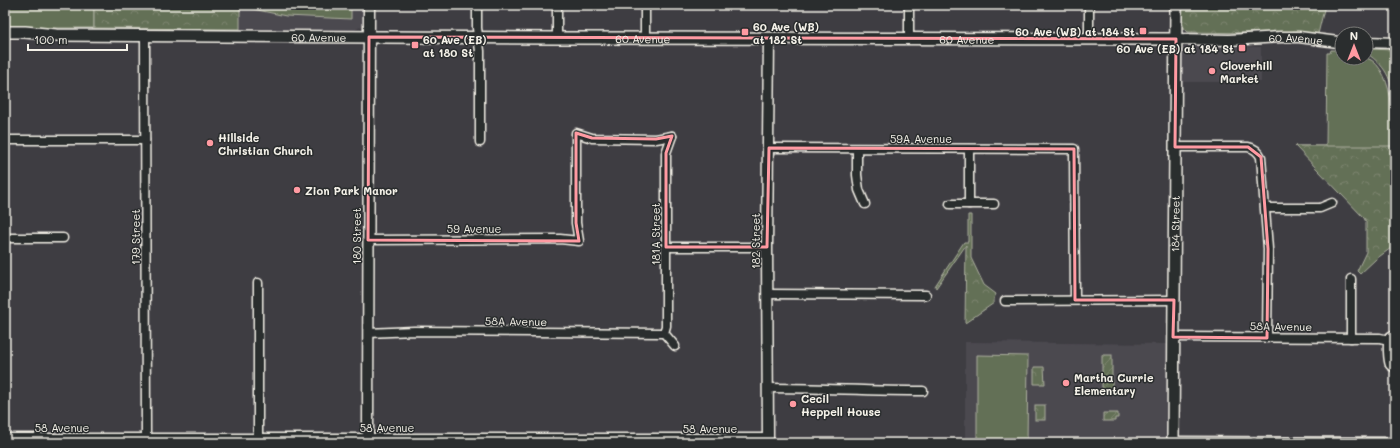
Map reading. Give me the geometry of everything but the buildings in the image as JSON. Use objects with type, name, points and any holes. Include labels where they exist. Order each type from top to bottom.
[{"type":"main road","name":"184 Street","points":[[1173,442],[1176,5]]},
{"type":"main road","name":"60 Avenue","points":[[5,32],[56,35],[478,38],[1176,39]]},
{"type":"main road","name":"60 Avenue","points":[[5,39],[25,39],[56,35]]},
{"type":"street","name":"180 Street","points":[[368,441],[369,5]]},
{"type":"street","points":[[477,5],[480,51],[480,142]]},
{"type":"street","points":[[557,5],[557,38]]},
{"type":"street","points":[[645,5],[645,38]]},
{"type":"street","points":[[909,5],[909,39]]},
{"type":"street","points":[[1089,5],[1089,39]]},
{"type":"street","name":"179 Street","points":[[145,36],[146,439]]},
{"type":"street","name":"182 Street","points":[[768,441],[767,247],[769,39]]},
{"type":"street","name":"60 Avenue","points":[[1176,39],[1229,40],[1266,44],[1334,42]]},
{"type":"street","points":[[1374,42],[1395,43]]},
{"type":"street","name":"181A Street","points":[[579,241],[576,223],[576,133],[592,138],[656,139],[672,136],[666,153],[666,326],[664,333]]},
{"type":"street","points":[[5,140],[145,140]]},
{"type":"street","points":[[1175,147],[1248,147],[1257,151],[1261,157],[1268,249],[1267,338]]},
{"type":"street","name":"59A Avenue","points":[[768,148],[1074,149],[1075,300]]},
{"type":"street","points":[[857,148],[857,175],[859,190],[865,204]]},
{"type":"street","points":[[969,149],[969,204]]},
{"type":"street","points":[[1266,208],[1320,208],[1326,207],[1332,203]]},
{"type":"street","points":[[950,204],[994,204]]},
{"type":"street","points":[[5,238],[63,238]]},
{"type":"street","name":"59 Avenue","points":[[368,240],[560,239],[579,241]]},
{"type":"street","points":[[666,247],[767,247]]},
{"type":"street","points":[[1351,280],[1351,338]]},
{"type":"street","points":[[258,283],[258,439]]},
{"type":"street","points":[[767,294],[926,295]]},
{"type":"street","points":[[1005,301],[1174,300]]},
{"type":"street","name":"58A Avenue","points":[[368,333],[422,331],[664,333]]},
{"type":"street","points":[[664,333],[675,346]]},
{"type":"street","name":"58A Avenue","points":[[1173,337],[1392,337]]},
{"type":"street","points":[[1392,337],[1389,363],[1395,368]]},
{"type":"street","points":[[768,388],[923,391]]},
{"type":"street","name":"58 Avenue","points":[[5,439],[768,441]]},
{"type":"street","points":[[1173,442],[1392,442]]},
{"type":"highlighted area","points":[[369,37],[1176,39],[1175,147],[1248,147],[1261,157],[1268,249],[1267,338],[1173,337],[1174,300],[1075,300],[1074,149],[769,148],[767,247],[666,247],[666,153],[672,136],[656,139],[592,138],[576,133],[576,223],[579,241],[368,240]]},
{"type":"shaded area","points":[[240,5],[363,5],[363,21],[362,26],[355,30],[240,29]]},
{"type":"shaded area","points":[[1184,47],[1261,47],[1261,82],[1182,82],[1182,50]]},
{"type":"shaded area","name":"Martha Currie Elementary","points":[[965,342],[1168,344],[1166,418],[1168,421],[1168,443],[970,443],[970,440],[965,440]]},
{"type":"green space","points":[[5,5],[94,5],[94,28],[5,28]]},
{"type":"green space","points":[[94,5],[240,5],[240,29],[94,28]]},
{"type":"green space","points":[[243,5],[351,5],[351,19],[286,16],[243,7]]},
{"type":"green space","points":[[1184,5],[1325,5],[1318,34],[1188,32],[1185,30],[1183,24],[1182,16]]},
{"type":"green space","points":[[1374,49],[1395,50],[1395,108],[1391,83],[1380,64],[1374,59]]},
{"type":"green space","points":[[1331,50],[1334,50],[1334,66],[1374,66],[1374,62],[1377,64],[1384,75],[1392,106],[1395,139],[1395,165],[1295,146],[1326,146],[1327,53],[1330,53]]},
{"type":"green space","points":[[1295,146],[1395,146],[1395,249],[1391,248],[1376,259],[1360,274],[1357,271],[1366,252],[1366,222],[1364,218]]},
{"type":"green space","points":[[968,215],[971,215],[971,258],[984,285],[996,294],[994,303],[965,323],[966,245],[936,288],[935,286],[964,242],[968,242]]},
{"type":"green space","points":[[1395,339],[1395,364],[1391,360],[1392,340]]},
{"type":"green space","points":[[977,355],[1028,356],[1027,443],[977,443]]},
{"type":"green space","points":[[1102,355],[1112,355],[1112,392],[1102,392]]},
{"type":"green space","points":[[1034,367],[1044,367],[1045,384],[1034,384]]},
{"type":"green space","points":[[1035,405],[1045,405],[1045,420],[1035,420]]},
{"type":"green space","points":[[1103,413],[1118,413],[1118,418],[1115,418],[1115,421],[1103,421]]},
{"type":"green space","points":[[771,440],[970,440],[970,443],[771,443]]},
{"type":"place","name":"60 Ave (WB) at 184 St","points":[[1143,31]]},
{"type":"place","name":"60 Ave (WB) at 182 St","points":[[745,32]]},
{"type":"place","name":"60 Ave (EB) at 180 St","points":[[415,45]]},
{"type":"place","name":"60 Ave (EB) at 184 St","points":[[1242,48]]},
{"type":"place","name":"Cloverhill Market","points":[[1212,71]]},
{"type":"place","name":"Hillside Christian Church","points":[[210,143]]},
{"type":"place","name":"Zion Park Manor","points":[[297,190]]},
{"type":"place","name":"Martha Currie Elementary","points":[[1066,383]]},
{"type":"place","name":"Cecil Heppell House","points":[[793,404]]}]
